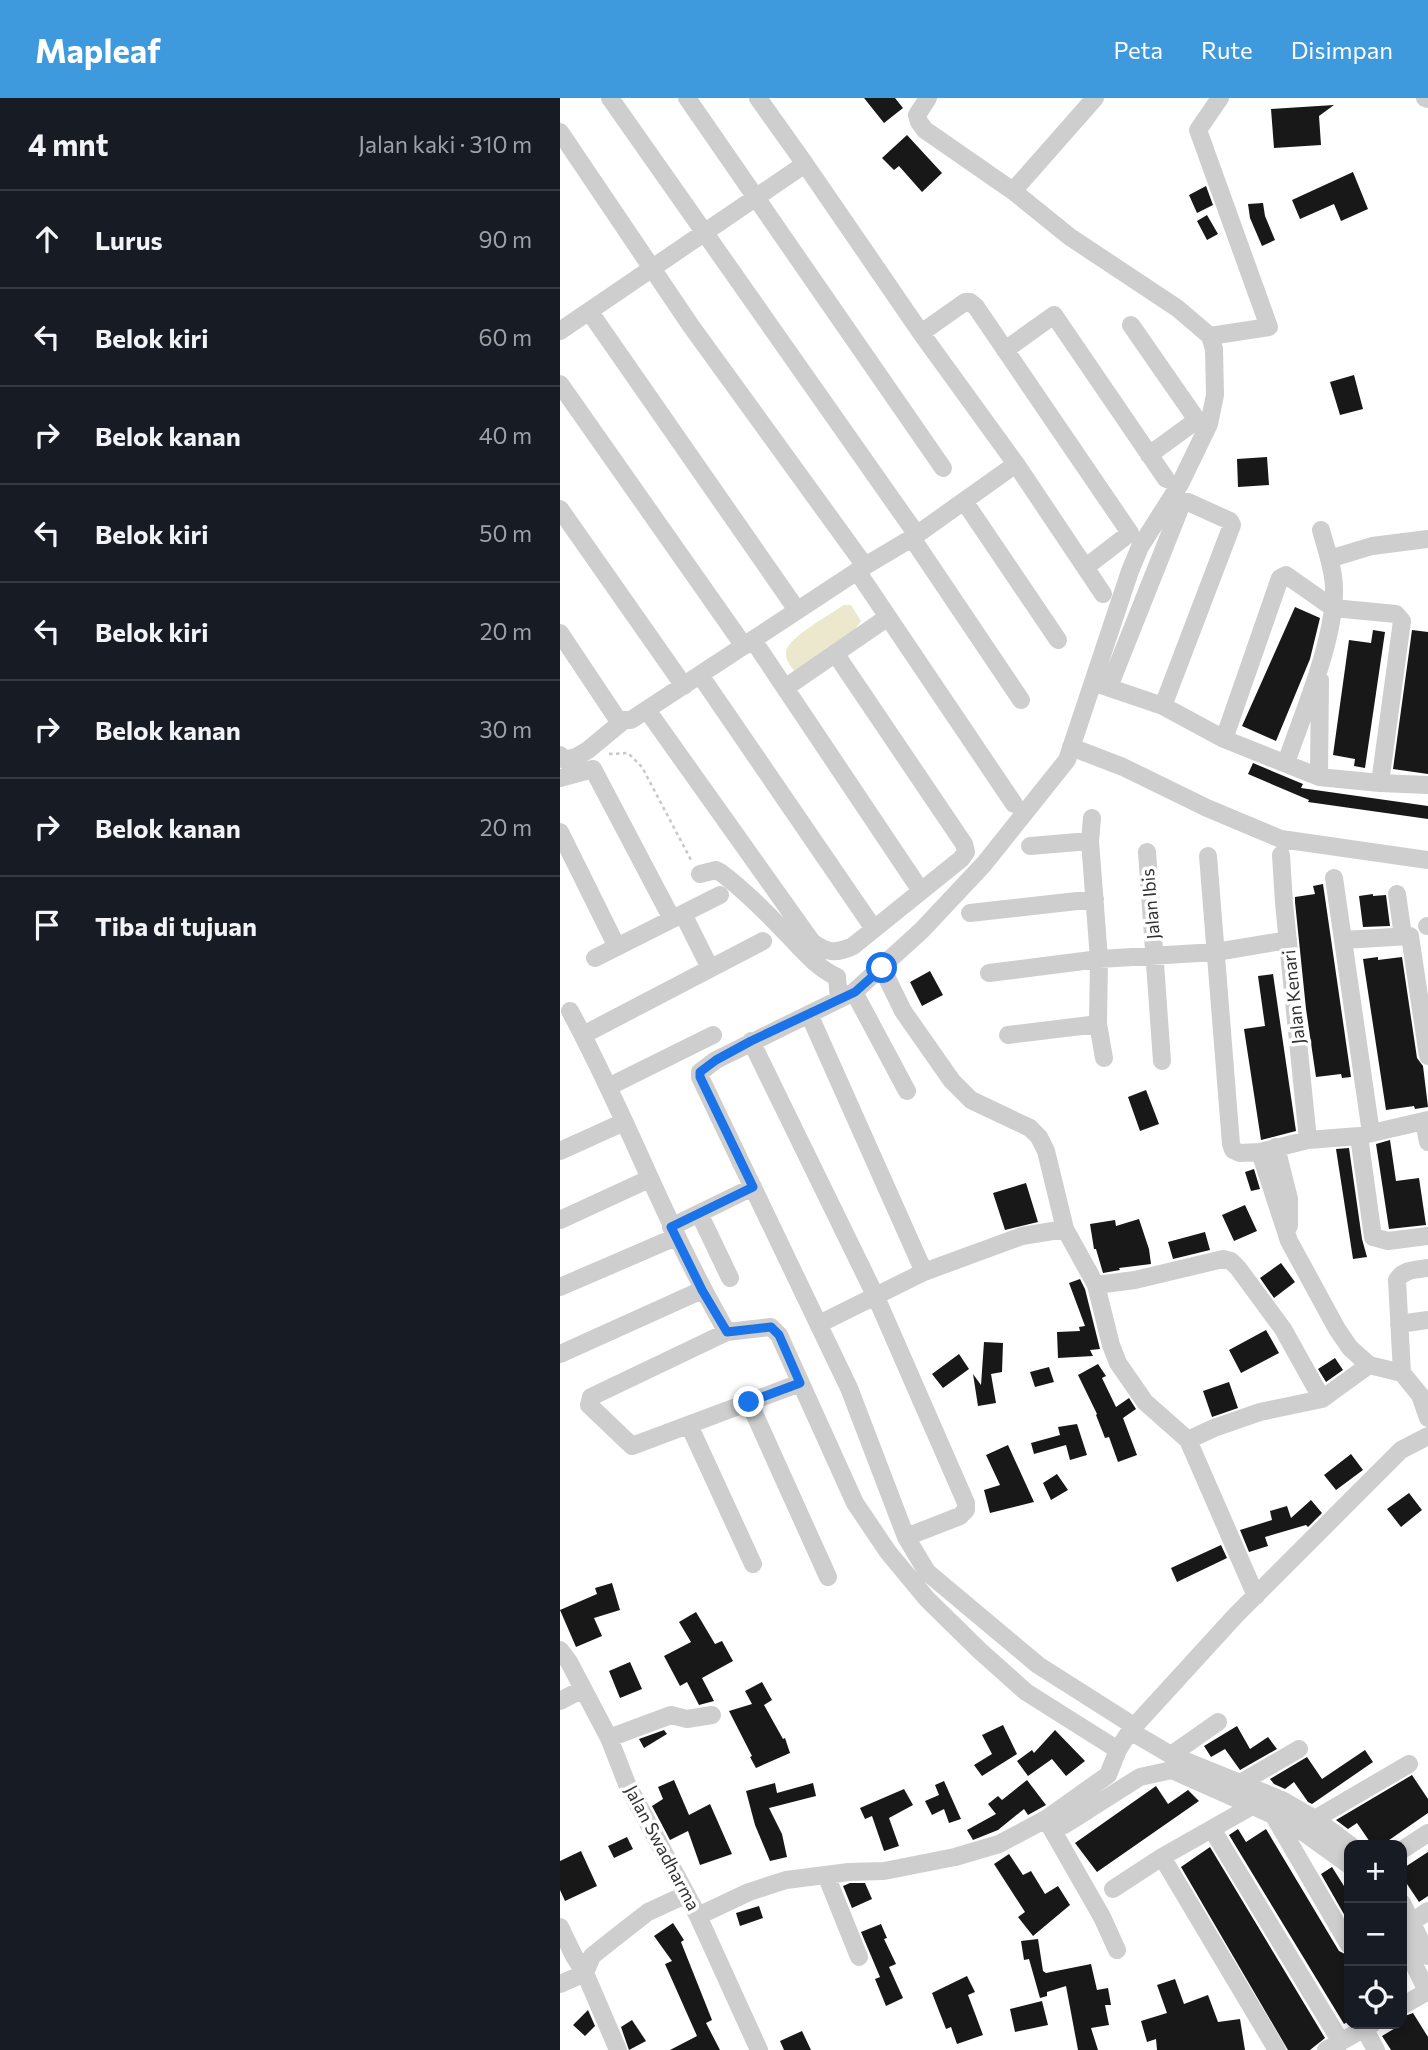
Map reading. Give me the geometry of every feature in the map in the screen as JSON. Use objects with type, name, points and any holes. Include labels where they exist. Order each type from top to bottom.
[{"type":"street","points":[[610,98],[914,537],[1021,700]]},
{"type":"street","points":[[687,98],[943,468]]},
{"type":"street","points":[[758,98],[921,333],[1016,464],[1103,594]]},
{"type":"street","points":[[928,98],[917,114],[925,130],[1013,191],[1070,237],[1177,308],[1210,337],[1214,349],[1215,395],[1209,424],[1180,484],[1140,547],[1130,571],[1101,685]]},
{"type":"street","points":[[1013,191],[1096,98]]},
{"type":"street","points":[[1210,337],[1269,327],[1198,130],[1220,98]]},
{"type":"street","points":[[560,132],[861,568],[888,617],[1014,804]]},
{"type":"street","points":[[560,331],[805,164]]},
{"type":"street","points":[[921,333],[965,302],[976,307],[1130,533],[1086,567]]},
{"type":"street","points":[[589,311],[797,610]]},
{"type":"street","points":[[1005,350],[1054,315],[1166,479]]},
{"type":"street","points":[[1131,325],[1197,420],[1149,454]]},
{"type":"street","points":[[560,384],[748,643],[785,688],[921,891]]},
{"type":"street","points":[[560,633],[618,720],[631,720],[861,568],[914,537],[1016,464]]},
{"type":"street","points":[[964,501],[1058,640]]},
{"type":"street","points":[[1126,1737],[928,1572],[906,1537],[849,1388],[700,1077],[700,1072],[705,1066],[751,1041],[847,996],[882,968],[922,930],[984,864],[1067,760],[1182,503],[1188,502],[1230,521],[1232,525],[1163,706]]},
{"type":"street","points":[[560,509],[684,686]]},
{"type":"street","points":[[1286,762],[1321,662],[1333,607],[1334,588],[1321,530]]},
{"type":"street","points":[[1328,559],[1372,546],[1428,539]]},
{"type":"street","points":[[1224,739],[1280,578],[1286,575],[1333,607],[1396,614],[1402,621],[1380,783]]},
{"type":"street","points":[[785,688],[888,617]]},
{"type":"street","points":[[647,710],[811,942],[824,951],[839,953],[853,946],[961,859],[966,852],[964,844],[835,653]]},
{"type":"street","points":[[1319,777],[1321,662]]},
{"type":"street","points":[[700,675],[874,929]]},
{"type":"street","points":[[1101,685],[1163,706],[1224,739],[1319,777],[1428,785]]},
{"type":"street","points":[[623,721],[576,757],[565,760],[561,768],[593,768],[710,968]]},
{"type":"street","points":[[1071,747],[1123,767],[1207,808],[1281,839],[1428,860]]},
{"type":"street","points":[[1092,818],[1090,841],[1099,959],[1098,1024],[1104,1058]]},
{"type":"street","points":[[560,832],[617,947]]},
{"type":"street","points":[[1030,845],[1090,841]]},
{"type":"street","name":"Jalan Ibis","points":[[1147,852],[1162,1061]]},
{"type":"street","name":"Jalan Kenari","points":[[1281,855],[1308,1140]]},
{"type":"street","points":[[1208,856],[1231,1147],[1236,1152],[1268,1149],[1308,1140],[1364,1135],[1426,1121],[1428,1142]]},
{"type":"street","points":[[701,874],[716,870],[720,872],[828,973],[837,977],[907,1091]]},
{"type":"street","points":[[1334,878],[1343,940],[1373,1237],[1388,1241],[1428,1236]]},
{"type":"street","points":[[1397,894],[1403,936]]},
{"type":"street","points":[[596,958],[720,895]]},
{"type":"street","points":[[970,913],[1095,899]]},
{"type":"street","points":[[1343,940],[1411,937],[1428,1056]]},
{"type":"street","points":[[989,973],[1099,959],[1216,952],[1288,940]]},
{"type":"street","points":[[583,1035],[763,941]]},
{"type":"street","points":[[882,968],[903,1010],[952,1081],[971,1100],[1030,1128],[1039,1137],[1046,1151],[1065,1229],[1096,1284],[1118,1363],[1146,1402],[1188,1440],[1256,1596]]},
{"type":"street","points":[[570,1011],[702,1290],[727,1332]]},
{"type":"street","points":[[809,1014],[924,1272]]},
{"type":"street","points":[[1008,1034],[1098,1024]]},
{"type":"street","points":[[608,1087],[713,1034]]},
{"type":"street","points":[[751,1041],[876,1297],[966,1503],[966,1510],[960,1516],[906,1537]]},
{"type":"street","points":[[562,1144],[624,1122]]},
{"type":"street","points":[[1268,1149],[1289,1241],[1337,1329],[1350,1348],[1369,1365],[1402,1373]]},
{"type":"street","points":[[560,1220],[649,1179]]},
{"type":"street","points":[[560,1287],[674,1232],[699,1213],[753,1187]]},
{"type":"street","points":[[699,1213],[730,1278]]},
{"type":"street","points":[[818,1324],[924,1272],[1022,1236],[1065,1229]]},
{"type":"street","points":[[1096,1284],[1135,1280],[1223,1259],[1231,1261],[1283,1329],[1322,1399]]},
{"type":"street","points":[[1428,1268],[1401,1273],[1397,1280],[1402,1373],[1420,1395],[1428,1418]]},
{"type":"street","points":[[560,1354],[702,1290]]},
{"type":"street","points":[[1399,1324],[1428,1320]]},
{"type":"street","points":[[800,1383],[632,1446],[589,1405],[591,1397],[727,1332],[771,1327],[779,1335],[855,1503],[888,1552],[927,1599],[979,1650],[1026,1692],[1126,1737],[1282,1800],[1315,1819],[1344,1841]]},
{"type":"street","points":[[1188,1440],[1260,1412],[1322,1399],[1369,1365]]},
{"type":"street","points":[[749,1402],[828,1577]]},
{"type":"street","points":[[689,1425],[753,1564]]},
{"type":"street","points":[[698,1916],[716,1906],[786,1880],[884,1871],[979,1852],[1046,1819],[1072,1802],[1108,1775],[1126,1737],[1175,1679],[1401,1450],[1428,1436]]},
{"type":"street","name":"Jalan Swadharma","points":[[560,1650],[609,1738],[627,1784],[698,1916],[759,2050]]},
{"type":"street","points":[[560,1701],[583,1689]]},
{"type":"street","points":[[609,1738],[671,1715],[687,1719],[712,1715]]},
{"type":"street","points":[[1171,1755],[1219,1722]]},
{"type":"street","points":[[1242,1782],[1299,1749]]},
{"type":"street","points":[[1315,1819],[1409,1764]]},
{"type":"street","points":[[1063,1825],[1140,1777],[1172,1770],[1273,1815],[1306,1834],[1344,1861]]},
{"type":"street","points":[[1072,1802],[1079,1809],[1088,1810]]},
{"type":"street","points":[[1113,1889],[1162,1857],[1252,1806]]},
{"type":"street","points":[[1273,1815],[1344,1936]]},
{"type":"street","points":[[1046,1819],[1118,1950]]},
{"type":"street","points":[[1212,1829],[1333,2046],[1363,2029]]},
{"type":"street","points":[[1407,1847],[1428,1833]]},
{"type":"street","points":[[1162,1857],[1277,2050]]},
{"type":"street","points":[[826,1875],[859,1957]]},
{"type":"street","points":[[560,1984],[578,1962],[648,1912],[685,1895]]},
{"type":"street","points":[[1412,1922],[1428,1911]]},
{"type":"street","points":[[1407,1912],[1428,1956]]},
{"type":"street","points":[[560,1927],[618,2050]]},
{"type":"street","points":[[1407,1950],[1428,1992],[1407,2003]]},
{"type":"street","points":[[1369,2029],[1376,2050]]},
{"type":"path","points":[[604,756],[615,752],[628,753],[642,767],[685,850],[701,874]]},
{"type":"shaded area","points":[[844,605],[851,605],[861,621],[853,632],[795,672],[786,658],[788,646],[801,633]]},
{"type":"building","points":[[864,98],[895,98],[903,108],[884,123]]},
{"type":"building","points":[[1334,105],[1319,116],[1321,145],[1274,148],[1271,109]]},
{"type":"building","points":[[907,135],[942,173],[922,192],[899,166],[894,170],[882,158]]},
{"type":"building","points":[[1353,172],[1368,209],[1341,221],[1334,204],[1300,219],[1292,200]]},
{"type":"building","points":[[1206,186],[1213,205],[1197,213],[1189,195]]},
{"type":"building","points":[[1263,203],[1265,216],[1275,240],[1262,246],[1250,218],[1248,204]]},
{"type":"building","points":[[1207,215],[1218,234],[1207,240],[1197,221]]},
{"type":"building","points":[[1354,375],[1363,409],[1340,415],[1330,382]]},
{"type":"building","points":[[1267,457],[1269,485],[1238,487],[1237,459]]},
{"type":"building","points":[[1295,607],[1320,618],[1310,659],[1276,741],[1242,726]]},
{"type":"building","points":[[1373,630],[1385,632],[1365,768],[1354,766],[1355,759],[1333,755],[1349,640],[1371,643]]},
{"type":"building","points":[[1412,630],[1428,632],[1428,774],[1393,769]]},
{"type":"building","points":[[1253,763],[1303,784],[1301,788],[1428,806],[1428,819],[1308,802],[1309,800],[1248,774]]},
{"type":"building","points":[[1323,884],[1351,1077],[1342,1078],[1341,1074],[1316,1077],[1306,1009],[1295,897],[1315,894],[1313,886]]},
{"type":"building","points":[[1386,895],[1390,926],[1363,927],[1359,896]]},
{"type":"building","points":[[1378,957],[1378,960],[1402,957],[1417,1058],[1423,1066],[1428,1107],[1386,1110],[1363,959]]},
{"type":"building","points":[[930,971],[943,995],[922,1006],[910,982]]},
{"type":"building","points":[[1273,974],[1296,1131],[1261,1140],[1244,1029],[1265,1026],[1258,976]]},
{"type":"building","points":[[1146,1090],[1159,1124],[1140,1131],[1128,1097]]},
{"type":"building","points":[[1390,1140],[1396,1181],[1419,1178],[1426,1225],[1389,1229],[1376,1144]]},
{"type":"building","points":[[1349,1148],[1367,1257],[1353,1259],[1336,1149]]},
{"type":"building","points":[[1254,1169],[1260,1189],[1251,1191],[1245,1172]]},
{"type":"building","points":[[1026,1183],[1038,1222],[1005,1230],[993,1193]]},
{"type":"building","points":[[1245,1205],[1257,1231],[1234,1241],[1222,1215]]},
{"type":"building","points":[[1139,1219],[1151,1264],[1103,1273],[1094,1249],[1090,1224],[1115,1220],[1116,1226]]},
{"type":"building","points":[[1205,1232],[1210,1250],[1173,1259],[1168,1242]]},
{"type":"building","points":[[1281,1263],[1295,1282],[1274,1298],[1260,1278]]},
{"type":"building","points":[[1080,1279],[1100,1349],[1090,1350],[1093,1356],[1058,1358],[1057,1332],[1080,1331],[1079,1327],[1085,1326],[1069,1283]]},
{"type":"building","points":[[1266,1330],[1279,1353],[1241,1373],[1229,1350]]},
{"type":"building","points":[[984,1342],[1003,1343],[1002,1372],[991,1374],[996,1403],[978,1406],[973,1374],[981,1385]]},
{"type":"building","points":[[959,1354],[969,1369],[943,1388],[932,1374]]},
{"type":"building","points":[[1335,1358],[1343,1370],[1326,1382],[1318,1369]]},
{"type":"building","points":[[1098,1364],[1106,1376],[1102,1378],[1116,1407],[1129,1398],[1136,1409],[1123,1418],[1137,1455],[1118,1462],[1109,1437],[1105,1438],[1097,1414],[1078,1375]]},
{"type":"building","points":[[1049,1367],[1054,1382],[1035,1387],[1030,1372]]},
{"type":"building","points":[[1229,1382],[1238,1408],[1212,1417],[1203,1391]]},
{"type":"building","points":[[1077,1424],[1087,1455],[1070,1460],[1066,1445],[1034,1454],[1031,1443],[1060,1435],[1058,1427]]},
{"type":"building","points":[[1008,1445],[1034,1502],[990,1513],[984,1490],[1000,1485],[986,1455]]},
{"type":"building","points":[[1351,1454],[1363,1470],[1336,1490],[1324,1475]]},
{"type":"building","points":[[1057,1474],[1068,1490],[1051,1500],[1043,1483]]},
{"type":"building","points":[[1409,1493],[1422,1510],[1401,1527],[1387,1509]]},
{"type":"building","points":[[1311,1500],[1322,1513],[1308,1527],[1306,1525],[1265,1537],[1268,1546],[1249,1552],[1240,1530],[1272,1520],[1270,1511],[1287,1506],[1291,1518]]},
{"type":"building","points":[[1221,1545],[1227,1558],[1177,1582],[1171,1568]]},
{"type":"building","points":[[612,1583],[620,1610],[594,1618],[602,1636],[576,1647],[560,1610],[597,1594],[595,1588]]},
{"type":"building","points":[[696,1612],[715,1644],[722,1641],[733,1661],[702,1678],[714,1701],[699,1705],[687,1682],[680,1686],[664,1656],[691,1642],[679,1622]]},
{"type":"building","points":[[630,1662],[642,1689],[620,1698],[609,1671]]},
{"type":"building","points":[[762,1682],[772,1700],[764,1705],[783,1739],[785,1738],[790,1753],[756,1768],[729,1711],[752,1704],[745,1691]]},
{"type":"building","points":[[1003,1725],[1017,1754],[982,1776],[974,1765],[992,1754],[982,1735]]},
{"type":"building","points":[[1237,1726],[1250,1749],[1268,1737],[1277,1749],[1240,1770],[1225,1749],[1211,1757],[1204,1746]]},
{"type":"building","points":[[664,1730],[667,1734],[644,1748],[639,1739]]},
{"type":"building","points":[[1055,1730],[1085,1761],[1066,1776],[1052,1759],[1028,1776],[1017,1761],[1032,1750],[1034,1753]]},
{"type":"building","points":[[1365,1750],[1373,1762],[1312,1804],[1294,1782],[1285,1789],[1270,1779],[1307,1757],[1322,1779]]},
{"type":"building","points":[[1412,1775],[1428,1799],[1428,1813],[1389,1840],[1369,1840],[1357,1823],[1348,1829],[1336,1820]]},
{"type":"building","points":[[674,1780],[689,1815],[710,1804],[732,1854],[700,1865],[688,1831],[670,1840],[652,1806],[663,1799],[658,1787]]},
{"type":"building","points":[[1027,1780],[1046,1805],[1028,1815],[1024,1809],[998,1830],[973,1840],[967,1830],[996,1814],[988,1804],[998,1796],[1002,1800]]},
{"type":"building","points":[[944,1781],[961,1819],[949,1823],[944,1809],[932,1815],[925,1801],[939,1795],[935,1785]]},
{"type":"building","points":[[775,1783],[777,1793],[813,1783],[816,1796],[769,1808],[782,1834],[787,1857],[770,1861],[755,1825],[746,1791]]},
{"type":"building","points":[[1156,1786],[1168,1804],[1188,1790],[1199,1801],[1097,1872],[1075,1843]]},
{"type":"building","points":[[904,1789],[913,1805],[889,1818],[899,1846],[884,1851],[872,1816],[865,1819],[860,1808]]},
{"type":"building","points":[[1238,1829],[1246,1842],[1266,1829],[1339,1951],[1344,1954],[1344,2024],[1229,1835]]},
{"type":"building","points":[[627,1837],[633,1849],[614,1858],[608,1846]]},
{"type":"building","points":[[1210,1847],[1325,2038],[1310,2050],[1288,2050],[1181,1867]]},
{"type":"building","points":[[581,1851],[597,1886],[565,1901],[560,1890],[560,1861]]},
{"type":"building","points":[[1428,1852],[1428,1896],[1419,1902],[1407,1884],[1407,1866]]},
{"type":"building","points":[[1009,1854],[1023,1875],[1031,1871],[1045,1894],[1058,1886],[1070,1905],[1033,1936],[1018,1917],[1025,1912],[994,1864]]},
{"type":"building","points":[[1332,1867],[1344,1886],[1344,1914],[1321,1874]]},
{"type":"building","points":[[865,1883],[872,1899],[852,1908],[843,1886]]},
{"type":"building","points":[[759,1906],[763,1918],[740,1926],[736,1913]]},
{"type":"building","points":[[673,1923],[684,1940],[681,1942],[712,2020],[706,2023],[720,2050],[670,2050],[697,2036],[665,1964],[672,1961],[654,1936]]},
{"type":"building","points":[[881,1924],[887,1938],[884,1939],[896,1964],[889,1967],[903,1998],[886,2006],[875,1979],[880,1977],[861,1932]]},
{"type":"building","points":[[1038,1939],[1043,1971],[1046,1973],[1091,1964],[1097,1990],[1108,1988],[1111,2005],[1105,2005],[1109,2025],[1091,2028],[1098,2050],[1078,2050],[1066,1986],[1047,1992],[1047,1996],[1040,1998],[1029,1959],[1024,1960],[1021,1941]]},
{"type":"building","points":[[967,1976],[975,1992],[968,1995],[983,2035],[957,2044],[951,2027],[946,2029],[932,1993]]},
{"type":"building","points":[[1175,1979],[1184,2004],[1208,1995],[1218,2022],[1240,2019],[1245,2050],[1157,2050],[1156,2039],[1147,2042],[1141,2021],[1167,2013],[1157,1985]]},
{"type":"building","points":[[1042,2001],[1048,2025],[1015,2032],[1010,2009]]},
{"type":"building","points":[[588,2010],[595,2026],[585,2036],[573,2025]]},
{"type":"building","points":[[1413,2013],[1428,2037],[1428,2050],[1391,2050],[1382,2036],[1394,2029],[1407,2029],[1407,2015]]},
{"type":"building","points":[[632,2020],[646,2041],[629,2050],[621,2027]]},
{"type":"building","points":[[802,2031],[811,2050],[784,2050],[780,2041]]},
{"type":"route","points":[[749,1402],[800,1383],[779,1335],[771,1327],[727,1332],[702,1290],[671,1227],[753,1187],[700,1072],[705,1066],[751,1041],[855,992],[882,968]]}]
